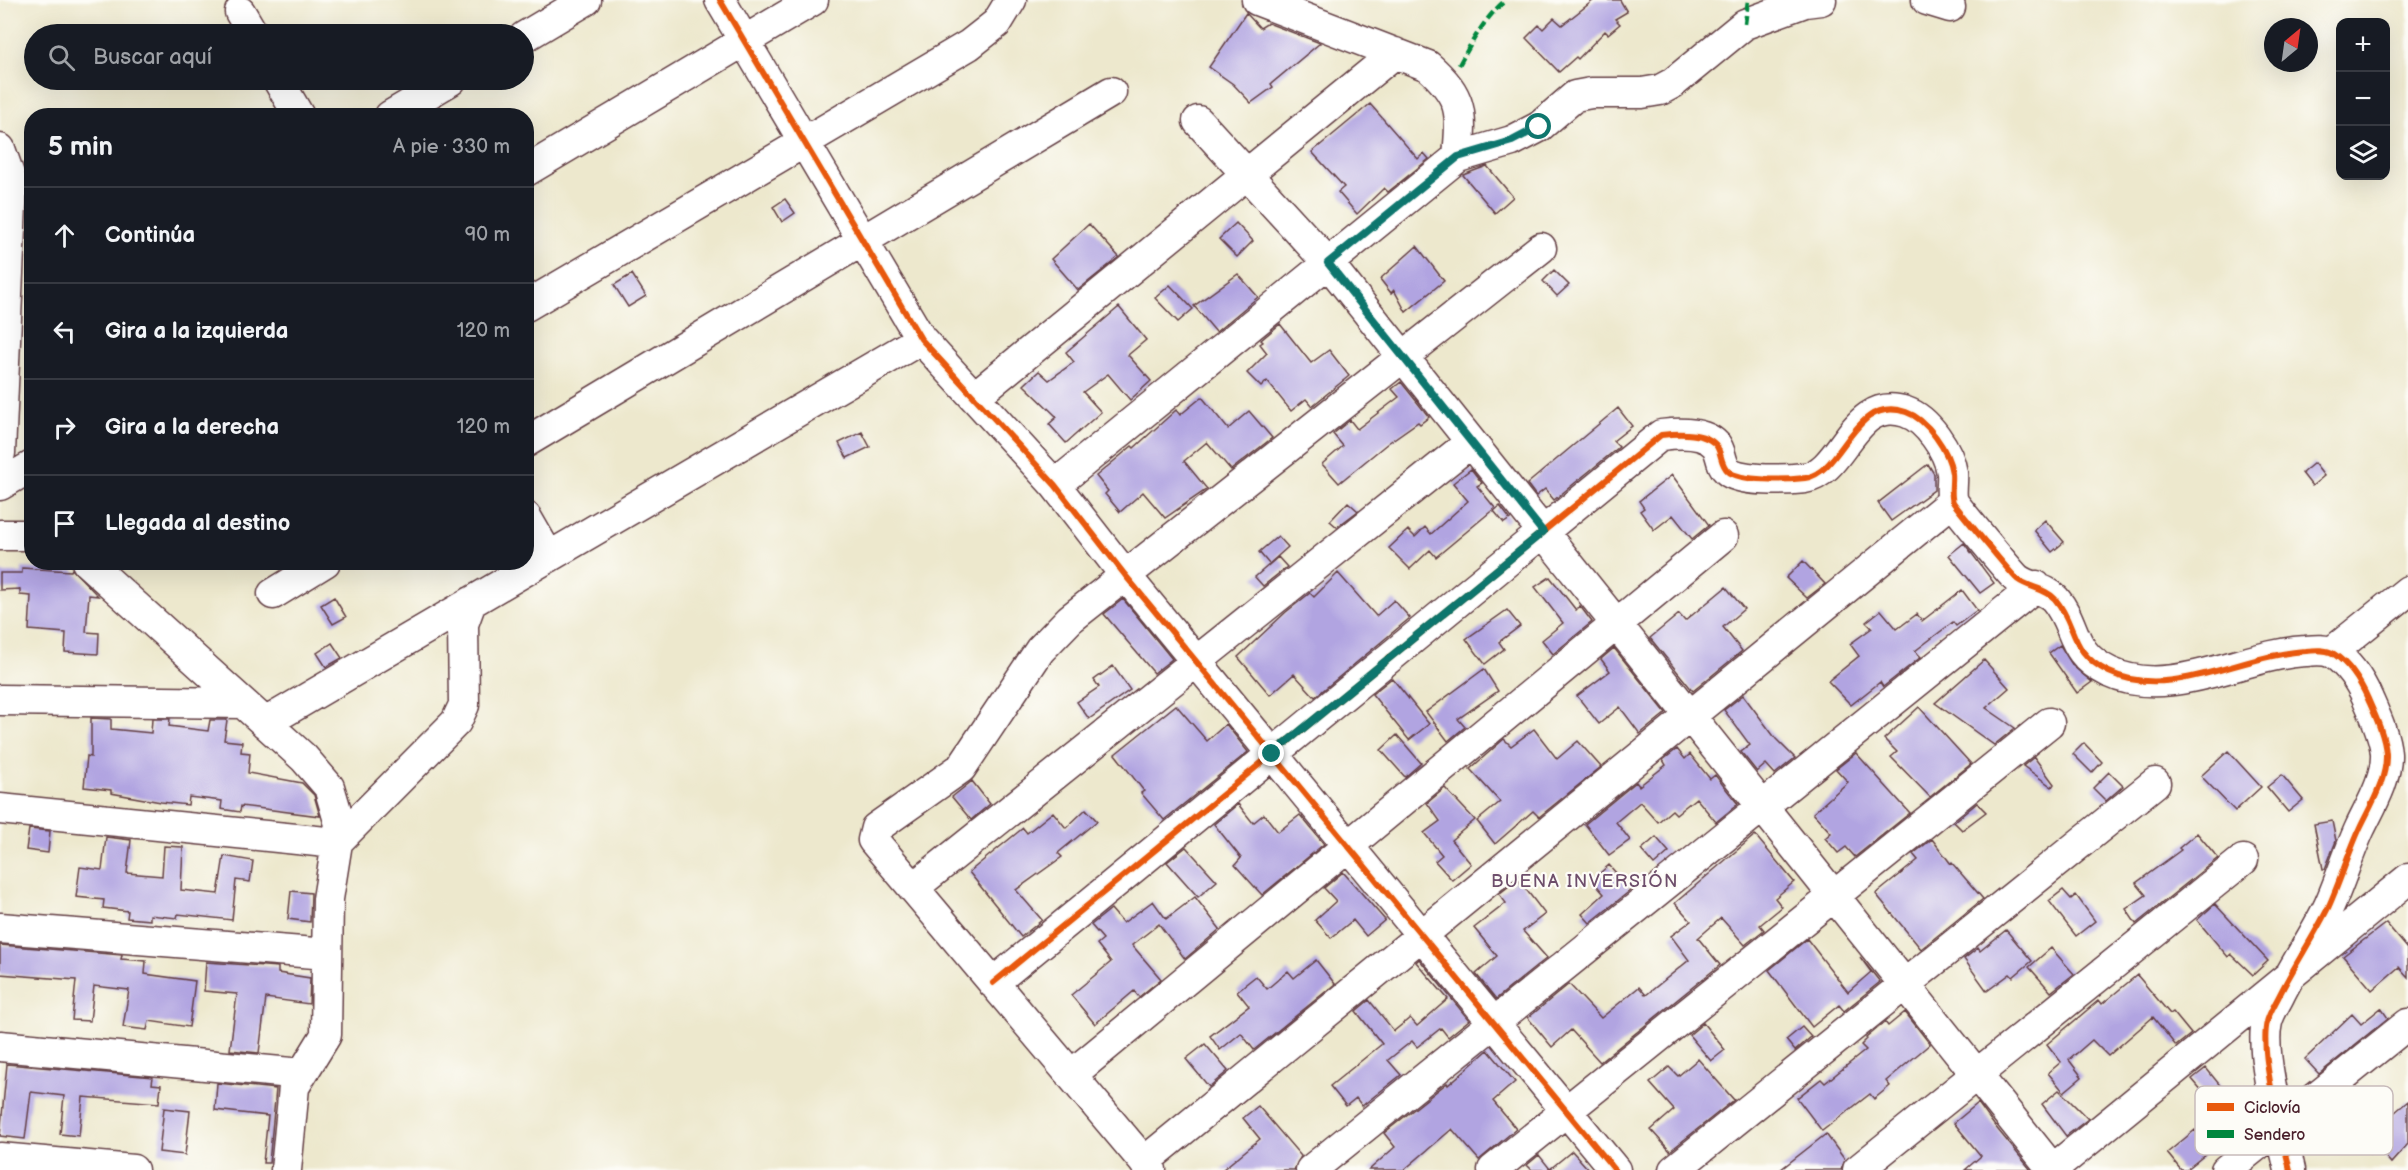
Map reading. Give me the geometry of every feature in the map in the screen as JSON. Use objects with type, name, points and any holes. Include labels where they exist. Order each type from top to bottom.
[{"type":"street","points":[[534,31],[586,0]]},
{"type":"street","points":[[720,0],[861,242],[921,339],[1055,485],[1196,662],[1615,1170]]},
{"type":"street","points":[[534,166],[813,0]]},
{"type":"street","points":[[534,301],[969,45],[997,23],[1011,0]]},
{"type":"street","points":[[1257,0],[1428,66],[1447,82],[1462,114],[1458,157]]},
{"type":"street","points":[[1055,485],[1458,157],[1512,141],[1539,127],[1575,96],[1660,90],[1673,83],[1745,24],[1805,2],[1821,0]]},
{"type":"street","points":[[974,397],[1395,53]]},
{"type":"street","points":[[284,90],[294,108]]},
{"type":"street","points":[[404,108],[434,90]]},
{"type":"street","points":[[534,437],[1111,92]]},
{"type":"street","points":[[1198,121],[1328,263],[2052,1170],[2408,879]]},
{"type":"street","points":[[0,149],[12,183],[0,453]]},
{"type":"street","points":[[1541,248],[1070,619],[1040,650],[961,768],[876,828],[873,840],[1147,1166],[1421,935],[1953,501]]},
{"type":"street","points":[[6,342],[24,332]]},
{"type":"street","points":[[534,566],[921,339]]},
{"type":"street","points":[[993,983],[1661,435],[1683,433],[1708,440],[1716,446],[1722,464],[1729,473],[1744,479],[1805,478],[1817,474],[1861,423],[1878,412],[1891,409],[1910,412],[1925,424],[1939,443],[1951,468],[1953,501],[2018,580],[2036,586],[2053,597],[2063,611],[2074,639],[2089,659],[2108,671],[2128,679],[2151,681],[2186,679],[2294,651],[2332,652],[2408,591]]},
{"type":"street","points":[[913,888],[1471,442]]},
{"type":"street","points":[[0,485],[24,471]]},
{"type":"street","points":[[534,531],[549,557]]},
{"type":"street","points":[[0,535],[24,535]]},
{"type":"street","points":[[1071,1075],[1723,536]]},
{"type":"street","points":[[98,570],[304,758],[329,787],[340,824],[328,899],[326,1035],[294,1087],[286,1170]]},
{"type":"street","points":[[273,594],[312,570]]},
{"type":"street","points":[[265,723],[526,570]]},
{"type":"street","points":[[1311,1170],[2036,586]]},
{"type":"street","points":[[336,843],[456,722],[464,705],[463,624],[471,602]]},
{"type":"street","points":[[2272,1086],[2265,1052],[2267,1021],[2288,977],[2328,908],[2381,783],[2386,753],[2362,687],[2332,652]]},
{"type":"street","points":[[0,700],[243,703]]},
{"type":"street","points":[[1493,1170],[2049,723]]},
{"type":"street","points":[[1674,1170],[2155,783]]},
{"type":"street","points":[[0,809],[336,843]]},
{"type":"street","points":[[1858,1170],[2242,860]]},
{"type":"street","points":[[0,928],[327,954]]},
{"type":"street","points":[[2330,1086],[2408,1023]]},
{"type":"street","points":[[0,1046],[302,1074]]},
{"type":"street","points":[[2226,1170],[2244,1155]]},
{"type":"street","points":[[2287,1155],[2290,1170]]},
{"type":"street","points":[[0,1158],[133,1170]]},
{"type":"building","points":[[1594,0],[1620,0],[1627,12],[1615,19],[1620,24],[1608,34],[1605,31],[1578,59],[1576,57],[1559,72],[1526,38],[1539,25],[1543,29],[1554,18],[1562,25]]},
{"type":"building","points":[[1246,13],[1260,28],[1268,23],[1320,43],[1271,84],[1273,87],[1251,103],[1233,84],[1209,67]]},
{"type":"building","points":[[1370,104],[1418,159],[1424,153],[1429,159],[1388,192],[1384,188],[1357,214],[1338,192],[1344,187],[1312,152]]},
{"type":"building","points":[[1487,166],[1513,197],[1495,213],[1463,175]]},
{"type":"building","points":[[785,199],[795,213],[782,222],[773,207]]},
{"type":"building","points":[[1236,223],[1253,241],[1237,257],[1219,239]]},
{"type":"building","points":[[1089,224],[1119,257],[1078,290],[1051,259]]},
{"type":"building","points":[[1417,246],[1444,281],[1406,312],[1394,290],[1391,293],[1380,279]]},
{"type":"building","points":[[1554,270],[1569,285],[1557,296],[1543,281]]},
{"type":"building","points":[[632,274],[646,296],[628,307],[614,285]]},
{"type":"building","points":[[1238,274],[1258,297],[1216,332],[1194,306]]},
{"type":"building","points":[[1170,285],[1193,309],[1178,322],[1155,298]]},
{"type":"building","points":[[1119,307],[1146,340],[1128,355],[1151,381],[1130,400],[1108,374],[1083,392],[1101,412],[1066,443],[1049,424],[1057,417],[1024,385],[1039,371],[1049,380],[1074,362],[1066,352]]},
{"type":"building","points":[[1280,324],[1311,363],[1329,350],[1349,376],[1312,406],[1306,399],[1291,411],[1267,381],[1261,387],[1247,373],[1267,353],[1260,344],[1263,342],[1261,340]]},
{"type":"building","points":[[1401,382],[1429,417],[1388,443],[1339,483],[1322,464],[1343,446],[1333,434],[1350,420],[1357,429],[1399,397],[1392,389]]},
{"type":"building","points":[[1202,397],[1228,429],[1249,411],[1272,438],[1231,470],[1207,442],[1184,461],[1207,489],[1165,518],[1143,492],[1120,512],[1105,494],[1108,491],[1096,476],[1132,446],[1134,448],[1176,410],[1180,415]]},
{"type":"building","points":[[1618,408],[1632,426],[1613,441],[1619,447],[1554,500],[1545,489],[1536,496],[1527,484]]},
{"type":"building","points":[[862,432],[870,447],[847,458],[839,443]]},
{"type":"building","points":[[2314,463],[2324,476],[2312,486],[2302,473]]},
{"type":"building","points":[[1928,464],[1934,474],[1934,490],[1891,521],[1878,503]]},
{"type":"building","points":[[1471,469],[1482,483],[1477,486],[1495,508],[1436,557],[1430,550],[1410,569],[1389,548],[1408,530],[1415,537],[1425,527],[1431,534],[1468,501],[1453,483]]},
{"type":"building","points":[[1672,475],[1709,525],[1692,539],[1673,515],[1654,530],[1640,511],[1644,508],[1639,501]]},
{"type":"building","points":[[1348,502],[1358,511],[1337,527],[1330,521]]},
{"type":"building","points":[[1500,506],[1510,519],[1504,523],[1494,511]]},
{"type":"building","points":[[2045,520],[2064,542],[2052,552],[2034,530]]},
{"type":"building","points":[[1278,536],[1288,547],[1269,564],[1259,552]]},
{"type":"building","points":[[1964,543],[1994,583],[1980,593],[1949,555]]},
{"type":"building","points":[[1278,557],[1287,567],[1263,586],[1255,577]]},
{"type":"building","points":[[1803,561],[1825,584],[1807,598],[1786,578]]},
{"type":"building","points":[[22,568],[24,570],[73,570],[98,596],[89,595],[86,632],[99,633],[98,654],[65,652],[66,633],[29,630],[31,596],[20,595],[20,589],[0,590],[0,573],[22,573]]},
{"type":"building","points":[[1338,573],[1376,616],[1394,600],[1410,618],[1315,697],[1294,674],[1270,695],[1238,657],[1286,612],[1310,593],[1314,597]]},
{"type":"building","points":[[1550,577],[1576,610],[1580,606],[1592,622],[1553,654],[1542,640],[1563,623],[1535,587]]},
{"type":"building","points":[[1726,587],[1744,609],[1723,627],[1742,651],[1693,691],[1650,638],[1679,614],[1685,621]]},
{"type":"building","points":[[1962,590],[1977,610],[1956,626],[1953,622],[1915,651],[1921,657],[1883,687],[1880,682],[1851,705],[1828,681],[1859,656],[1850,644],[1872,628],[1866,622],[1881,610],[1897,629],[1917,614],[1922,621]]},
{"type":"building","points":[[334,597],[346,617],[333,624],[321,605]]},
{"type":"building","points":[[1123,599],[1172,659],[1154,673],[1104,614]]},
{"type":"building","points":[[1507,610],[1520,626],[1499,642],[1504,649],[1485,664],[1466,639]]},
{"type":"building","points":[[332,643],[342,658],[326,667],[317,653]]},
{"type":"building","points":[[2060,645],[2073,666],[2092,682],[2077,693],[2049,653]]},
{"type":"building","points":[[1614,648],[1666,713],[1640,734],[1620,707],[1599,724],[1577,696],[1610,671],[1601,659]]},
{"type":"building","points":[[1984,660],[2009,688],[1986,708],[2015,728],[1994,745],[1935,703]]},
{"type":"building","points":[[1113,666],[1130,690],[1089,719],[1077,702],[1099,687],[1094,680]]},
{"type":"building","points":[[1484,669],[1498,691],[1458,719],[1465,727],[1448,741],[1426,712]]},
{"type":"building","points":[[1392,678],[1429,724],[1409,740],[1372,694]]},
{"type":"building","points":[[1743,695],[1776,739],[1795,758],[1775,774],[1766,764],[1757,772],[1741,752],[1750,745],[1724,710]]},
{"type":"building","points":[[1176,705],[1207,741],[1226,724],[1248,752],[1164,820],[1141,793],[1144,791],[1115,754]]},
{"type":"building","points":[[1919,707],[1971,764],[1930,797],[1891,757],[1897,752],[1884,739]]},
{"type":"building","points":[[91,718],[111,719],[111,729],[151,733],[152,719],[170,719],[169,726],[208,731],[210,720],[227,720],[224,740],[242,742],[241,752],[250,753],[248,773],[302,783],[314,795],[320,816],[241,806],[240,812],[221,809],[222,801],[189,797],[188,805],[84,787],[87,756],[91,757]]},
{"type":"building","points":[[1534,729],[1557,759],[1578,741],[1601,767],[1539,817],[1533,811],[1495,844],[1477,821],[1500,802],[1470,769],[1504,739],[1511,746]]},
{"type":"building","points":[[1397,735],[1421,763],[1405,777],[1381,750]]},
{"type":"building","points":[[2084,743],[2102,762],[2092,773],[2073,754]]},
{"type":"building","points":[[1677,749],[1685,759],[1690,754],[1710,779],[1715,775],[1738,804],[1716,822],[1696,798],[1676,814],[1672,810],[1658,822],[1640,802],[1616,822],[1630,840],[1609,855],[1585,824],[1636,782],[1639,786],[1666,765],[1663,760]]},
{"type":"building","points":[[2228,751],[2261,787],[2235,811],[2201,776]]},
{"type":"building","points":[[1856,753],[1910,813],[1855,857],[1846,847],[1838,853],[1825,838],[1831,833],[1813,813],[1848,782],[1836,769]]},
{"type":"building","points":[[2034,757],[2054,784],[2052,787],[2023,766]]},
{"type":"building","points":[[2109,772],[2123,786],[2106,801],[2093,788]]},
{"type":"building","points":[[2282,775],[2303,800],[2288,812],[2267,787]]},
{"type":"building","points":[[972,781],[990,804],[971,820],[952,797]]},
{"type":"building","points":[[1445,788],[1475,820],[1451,840],[1471,864],[1452,880],[1435,861],[1442,855],[1424,833],[1440,821],[1427,803]]},
{"type":"building","points":[[1977,803],[1986,812],[1962,830],[1954,822]]},
{"type":"building","points":[[1238,804],[1253,823],[1264,814],[1278,832],[1300,815],[1324,844],[1262,895],[1235,865],[1241,858],[1214,824]]},
{"type":"building","points":[[1086,809],[1097,821],[1058,853],[1062,857],[1016,890],[1042,920],[1021,937],[969,872],[1023,828],[1027,833],[1053,812],[1066,828]]},
{"type":"building","points":[[2332,821],[2336,841],[2325,869],[2323,869],[2314,824]]},
{"type":"building","points":[[29,829],[50,831],[48,853],[26,850]]},
{"type":"building","points":[[2197,833],[2218,858],[2136,924],[2126,909],[2146,895],[2136,883],[2181,850],[2179,848]]},
{"type":"building","points":[[1755,835],[1794,882],[1775,898],[1782,907],[1760,925],[1764,930],[1745,945],[1721,918],[1698,938],[1720,965],[1600,1062],[1571,1030],[1552,1047],[1528,1018],[1569,984],[1601,1018],[1639,987],[1646,995],[1689,960],[1671,936],[1691,921],[1675,903]]},
{"type":"building","points":[[106,837],[131,840],[127,873],[162,876],[164,846],[183,847],[181,890],[218,894],[224,856],[253,861],[250,882],[236,880],[232,920],[178,914],[177,918],[150,915],[150,920],[127,918],[128,911],[103,908],[104,900],[76,897],[80,867],[102,870]]},
{"type":"building","points":[[1656,837],[1669,852],[1654,865],[1641,850]]},
{"type":"building","points":[[1932,839],[1983,899],[1921,949],[1876,894],[1918,860],[1913,854]]},
{"type":"building","points":[[1186,847],[1217,881],[1198,897],[1167,862]]},
{"type":"building","points":[[1609,865],[1631,890],[1590,923],[1582,914],[1604,894],[1592,880]]},
{"type":"building","points":[[1343,872],[1385,920],[1366,936],[1353,920],[1331,938],[1315,920],[1336,901],[1324,888]]},
{"type":"building","points":[[1518,879],[1545,914],[1523,931],[1547,958],[1496,999],[1476,974],[1497,956],[1474,928],[1506,903],[1499,894]]},
{"type":"building","points":[[2063,890],[2071,899],[2076,895],[2095,921],[2076,936],[2049,901]]},
{"type":"building","points":[[291,891],[311,893],[310,922],[288,919]]},
{"type":"building","points":[[1195,897],[1220,929],[1185,959],[1159,924],[1132,945],[1161,979],[1139,997],[1134,991],[1095,1024],[1071,995],[1111,962],[1097,944],[1103,939],[1091,925],[1111,909],[1123,923],[1153,901],[1166,919]]},
{"type":"building","points":[[2215,904],[2268,961],[2253,975],[2231,954],[2228,957],[2197,920]]},
{"type":"building","points":[[2386,923],[2408,949],[2408,977],[2399,967],[2372,990],[2343,956]]},
{"type":"building","points":[[2006,930],[2032,961],[2013,977],[2010,974],[1987,991],[1964,959],[1978,948],[1980,951]]},
{"type":"building","points":[[1807,939],[1848,992],[1871,972],[1860,957],[1880,982],[1844,1011],[1839,1005],[1812,1027],[1769,970]]},
{"type":"building","points":[[0,945],[122,955],[121,959],[146,961],[145,974],[195,981],[189,1027],[149,1021],[147,1030],[123,1027],[129,990],[94,986],[90,1021],[72,1020],[76,980],[0,974]]},
{"type":"building","points":[[2051,948],[2074,974],[2051,992],[2029,967]]},
{"type":"building","points":[[1419,959],[1469,1020],[1448,1037],[1441,1028],[1417,1047],[1412,1041],[1388,1060],[1401,1075],[1362,1106],[1356,1098],[1346,1106],[1330,1086],[1382,1044],[1356,1011],[1369,1000],[1394,1031],[1410,1018],[1417,1026],[1448,999],[1416,962]]},
{"type":"building","points":[[1316,960],[1335,984],[1254,1050],[1241,1033],[1220,1050],[1210,1036],[1249,1006],[1237,991],[1256,976],[1267,989],[1288,971],[1294,978]]},
{"type":"building","points":[[206,962],[278,967],[278,973],[310,978],[309,1004],[266,998],[259,1053],[230,1050],[237,994],[204,991]]},
{"type":"building","points":[[2137,975],[2170,1014],[2173,1012],[2191,1034],[2176,1046],[2153,1017],[2108,1056],[2092,1040],[2069,1060],[2082,1077],[2064,1092],[2048,1073],[2061,1062],[2047,1044],[2099,1000],[2102,1004]]},
{"type":"building","points":[[2381,1008],[2388,1018],[2319,1074],[2305,1059],[2352,1014],[2361,1024]]},
{"type":"building","points":[[1905,1012],[1930,1044],[1886,1081],[1890,1086],[1874,1099],[1870,1094],[1822,1131],[1797,1098],[1821,1079],[1825,1083],[1866,1050],[1861,1045],[1866,1038],[1885,1022],[1888,1026]]},
{"type":"building","points":[[1703,1023],[1725,1050],[1711,1061],[1689,1035]]},
{"type":"building","points":[[1802,1027],[1811,1037],[1795,1051],[1786,1040]]},
{"type":"building","points":[[1205,1044],[1228,1071],[1209,1087],[1186,1059]]},
{"type":"building","points":[[1488,1050],[1515,1082],[1493,1101],[1516,1129],[1479,1160],[1452,1129],[1404,1170],[1369,1170],[1395,1147],[1384,1133],[1447,1083],[1448,1085]]},
{"type":"building","points":[[1698,1059],[1734,1100],[1670,1151],[1651,1130],[1674,1110],[1650,1083],[1669,1067],[1678,1076]]},
{"type":"building","points":[[7,1064],[153,1077],[152,1084],[161,1085],[159,1103],[83,1097],[79,1136],[60,1134],[64,1096],[31,1092],[25,1139],[0,1136]]},
{"type":"building","points":[[2206,1068],[2221,1086],[2198,1086],[2192,1079]]},
{"type":"building","points":[[217,1083],[276,1089],[269,1163],[263,1163],[268,1116],[215,1110]]},
{"type":"building","points":[[2059,1090],[2088,1119],[2066,1136],[2042,1104]]},
{"type":"building","points":[[2408,1101],[2408,1144],[2391,1163],[2384,1155],[2393,1155],[2393,1114]]},
{"type":"building","points":[[1978,1103],[2031,1170],[1965,1170],[1981,1156],[1954,1123]]},
{"type":"building","points":[[1258,1106],[1301,1156],[1294,1170],[1222,1170],[1260,1139],[1243,1118]]},
{"type":"building","points":[[164,1108],[190,1111],[185,1155],[159,1152]]},
{"type":"building","points":[[2195,1130],[2195,1155],[2205,1155],[2186,1170],[2181,1170],[2167,1153]]},
{"type":"building","points":[[1826,1134],[1845,1160],[1841,1170],[1780,1170]]},
{"type":"building","points":[[1572,1151],[1589,1170],[1532,1170],[1527,1165],[1539,1155],[1550,1169]]},
{"type":"marked path","points":[[1459,65],[1485,22],[1506,0]]},
{"type":"marked path","points":[[1745,24],[1748,0]]},
{"type":"cycle path","points":[[720,0],[921,339],[1055,485],[1125,575],[1615,1170]]},
{"type":"cycle path","points":[[993,983],[1661,435],[1690,434],[1711,440],[1718,448],[1725,468],[1734,475],[1765,479],[1797,479],[1818,473],[1830,463],[1861,423],[1873,414],[1888,409],[1914,416],[1922,421],[1936,437],[1950,464],[1952,499],[1956,507],[2017,579],[2047,592],[2055,599],[2086,656],[2109,672],[2132,680],[2182,679],[2282,654],[2313,650],[2331,652],[2345,663],[2365,693],[2384,740],[2386,754],[2384,773],[2328,908],[2267,1022],[2266,1054],[2271,1086]]},
{"type":"cycle path","points":[[2286,1155],[2290,1170]]},
{"type":"district","name":"BUENA INVERSIÓN","points":[[1585,881]]},
{"type":"route","points":[[1272,754],[1543,532],[1328,263],[1458,157],[1512,141],[1539,127]]}]
